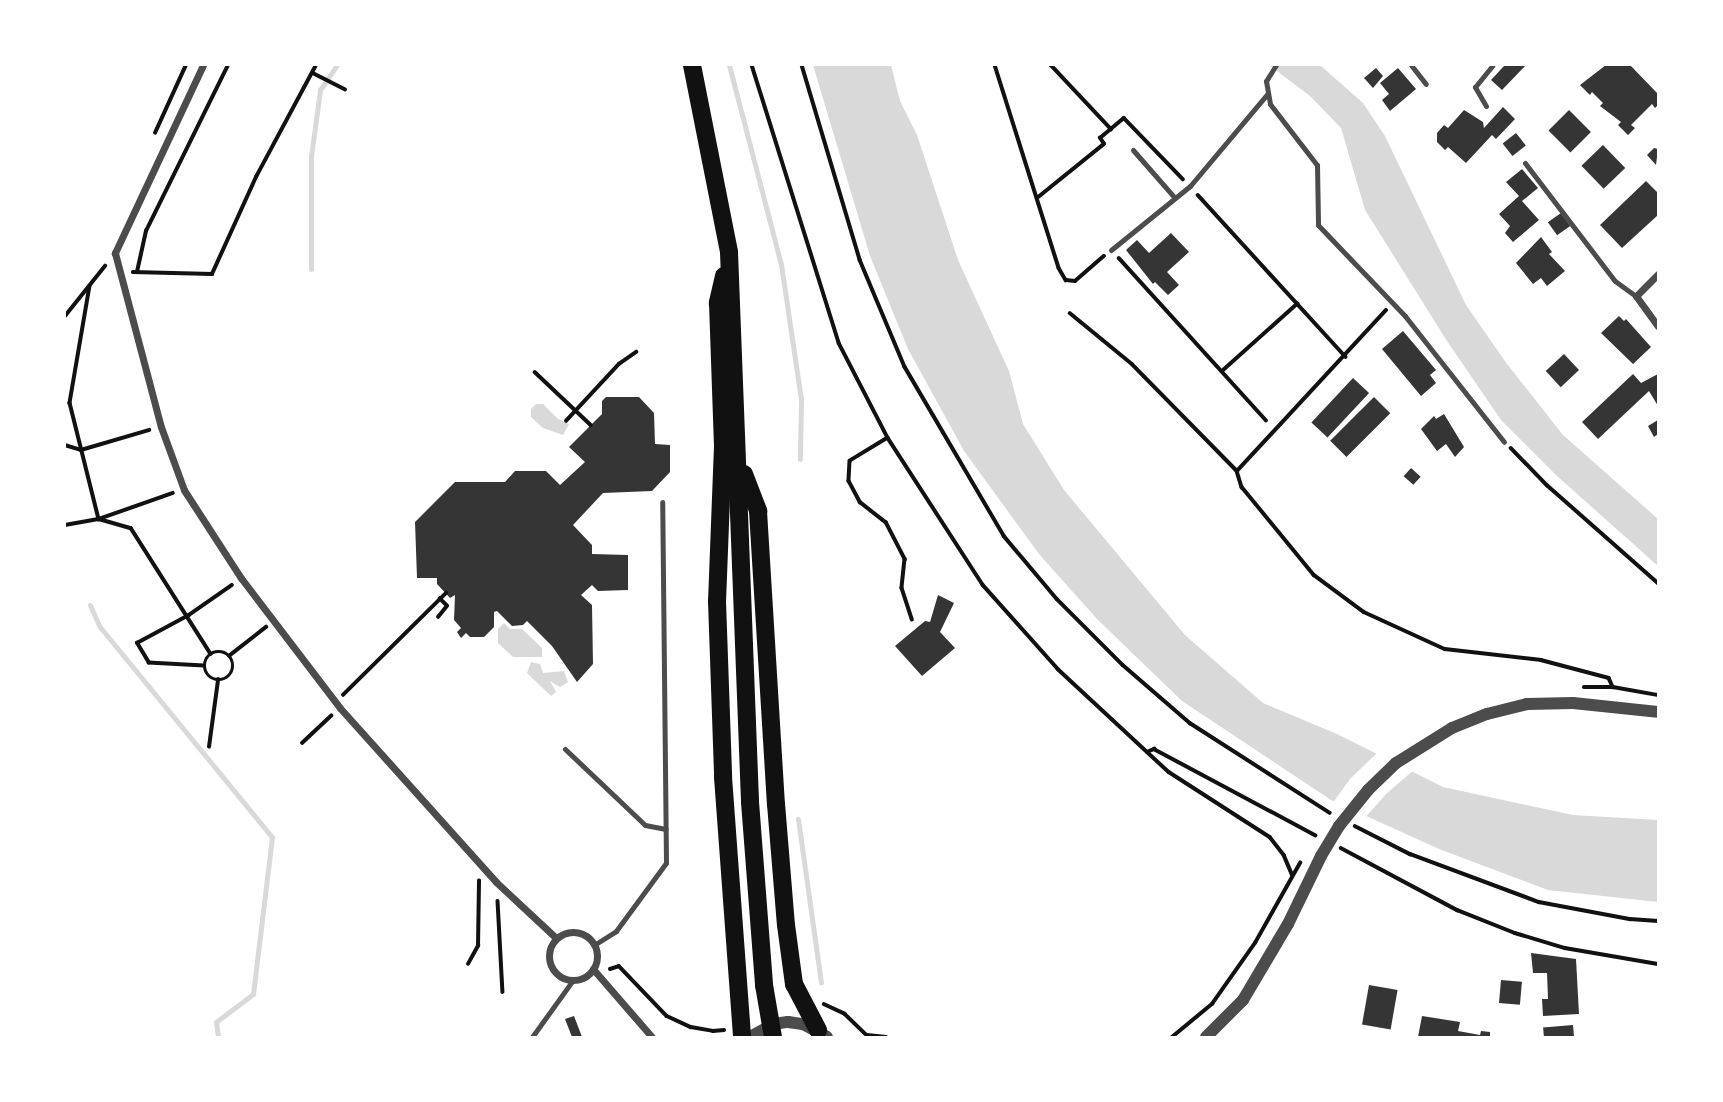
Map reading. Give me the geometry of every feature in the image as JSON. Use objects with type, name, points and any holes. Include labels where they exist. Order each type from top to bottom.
[{"type":"main road","points":[[692,65],[729,252],[739,461],[740,588],[751,816],[764,985],[773,1037]]},
{"type":"main road","points":[[729,252],[718,303],[723,446],[717,601],[723,777],[744,1033]]},
{"type":"main road","points":[[739,461],[758,511],[782,871],[794,984],[802,1003],[822,1034]]},
{"type":"street","points":[[203,65],[115,253],[161,427],[184,490],[241,578],[339,705],[496,882],[556,938]]},
{"type":"street","points":[[1658,274],[1636,296],[1658,326]]},
{"type":"street","points":[[1212,1036],[1243,1000],[1288,924],[1321,856],[1339,826],[1396,763],[1452,728],[1487,714],[1527,704],[1573,704],[1658,712]]},
{"type":"street","points":[[596,971],[573,980],[558,975],[552,969],[548,953],[556,938],[577,932],[594,945],[596,971],[652,1037]]},
{"type":"street","points":[[744,1033],[788,1022],[822,1034]]},
{"type":"lane","points":[[1411,65],[1426,84]]},
{"type":"lane","points":[[1486,106],[1475,87],[1493,65]]},
{"type":"lane","points":[[1275,67],[1266,81],[1270,104],[1317,165],[1318,225],[1392,303],[1504,442]]},
{"type":"lane","points":[[1111,250],[1189,186],[1268,93]]},
{"type":"lane","points":[[1133,150],[1174,197]]},
{"type":"lane","points":[[1525,163],[1615,281],[1636,296]]},
{"type":"lane","points":[[594,945],[616,931],[666,863],[662,502]]},
{"type":"lane","points":[[565,749],[645,825],[666,829]]},
{"type":"lane","points":[[532,1037],[573,980]]},
{"type":"path","points":[[137,272],[146,231],[228,65]]},
{"type":"path","points":[[120,273],[212,274],[256,177],[316,65]]},
{"type":"path","points":[[752,65],[839,343],[888,438],[983,585],[1058,669],[1169,772],[1270,838],[1284,855],[1292,874],[1255,943],[1212,1004],[1172,1037]]},
{"type":"path","points":[[802,65],[860,260],[905,367],[1004,536],[1057,598],[1123,665],[1190,723],[1338,818]]},
{"type":"path","points":[[995,65],[1059,268],[1066,280],[1075,281],[1111,250],[1266,419]]},
{"type":"path","points":[[1051,65],[1111,128]]},
{"type":"path","points":[[313,73],[345,89]]},
{"type":"path","points":[[1037,198],[1104,144],[1100,138],[1124,118],[1346,357]]},
{"type":"path","points":[[65,316],[115,253]]},
{"type":"path","points":[[90,286],[70,403],[99,519]]},
{"type":"path","points":[[1237,471],[1346,357],[1392,303]]},
{"type":"path","points":[[1222,371],[1297,304]]},
{"type":"path","points":[[1070,313],[1132,364],[1237,471],[1242,487],[1314,575],[1364,612],[1445,649],[1541,660],[1608,678],[1613,687]]},
{"type":"path","points":[[566,421],[619,363],[636,352]]},
{"type":"path","points":[[535,372],[591,425]]},
{"type":"path","points":[[65,445],[81,450],[161,427]]},
{"type":"path","points":[[888,438],[850,461],[849,481],[860,502],[886,522],[905,559],[902,588],[912,619]]},
{"type":"path","points":[[1504,442],[1547,485],[1658,583]]},
{"type":"path","points":[[66,527],[99,519],[184,490]]},
{"type":"path","points":[[99,519],[131,528],[189,615],[211,654]]},
{"type":"path","points":[[204,666],[149,663],[137,643],[189,615],[241,578]]},
{"type":"path","points":[[302,743],[446,593]]},
{"type":"path","points":[[438,618],[447,607],[440,599]]},
{"type":"path","points":[[229,656],[274,622]]},
{"type":"path","points":[[204,666],[211,654],[220,652],[229,656],[233,665],[231,674],[218,680]]},
{"type":"path","points":[[204,666],[208,675],[218,680]]},
{"type":"path","points":[[209,747],[218,680]]},
{"type":"path","points":[[1350,824],[1410,854],[1539,902],[1630,919],[1658,921]]},
{"type":"path","points":[[468,964],[478,946],[480,864]]},
{"type":"path","points":[[496,882],[503,992]]},
{"type":"path","points":[[1515,933],[1565,948],[1658,964]]},
{"type":"path","points":[[596,971],[619,966],[667,1016],[691,1027],[744,1033]]},
{"type":"path","points":[[802,1003],[822,1003],[845,1014],[867,1036],[886,1037]]},
{"type":"path","points":[[713,1031],[713,1037]]},
{"type":"shaded area","points":[[813,65],[891,65],[900,101],[917,135],[958,260],[1009,371],[1023,424],[1064,490],[1185,635],[1263,703],[1337,734],[1443,787],[1573,815],[1658,820],[1658,902],[1548,890],[1439,849],[1331,800],[1182,701],[1097,619],[1039,554],[964,451],[908,349],[870,256]]},
{"type":"shaded area","points":[[1269,65],[1320,65],[1363,103],[1385,136],[1466,305],[1507,364],[1563,435],[1658,519],[1658,566],[1557,476],[1501,420],[1447,341],[1365,210],[1341,128],[1310,96]]},
{"type":"shaded area","points":[[536,404],[543,404],[558,419],[569,424],[563,435],[543,428],[531,417],[531,409]]},
{"type":"shaded area","points":[[504,623],[510,629],[522,629],[542,648],[542,657],[513,657],[498,643],[498,629]]},
{"type":"shaded area","points":[[531,662],[540,664],[543,673],[564,671],[568,682],[560,687],[550,681],[556,692],[551,696],[527,673]]},
{"type":"pier","points":[[1379,751],[1415,769],[1386,794],[1364,819],[1332,804],[1350,779]]},
{"type":"building","points":[[1505,65],[1526,65],[1502,90],[1491,80]]},
{"type":"building","points":[[1606,65],[1630,65],[1658,94],[1658,105],[1655,108],[1652,104],[1631,125],[1635,128],[1628,135],[1618,125],[1621,122],[1600,106],[1603,103],[1580,85]]},
{"type":"building","points":[[1376,68],[1383,76],[1373,88],[1364,78]]},
{"type":"building","points":[[1398,68],[1416,89],[1390,111],[1382,100],[1389,94],[1380,83]]},
{"type":"building","points":[[1503,107],[1515,119],[1496,139],[1492,135],[1466,163],[1448,147],[1445,150],[1437,142],[1437,133],[1444,125],[1448,128],[1464,110],[1483,122],[1484,128]]},
{"type":"building","points":[[1569,110],[1591,132],[1570,152],[1548,131]]},
{"type":"building","points":[[1516,133],[1526,146],[1512,156],[1503,143]]},
{"type":"building","points":[[1603,145],[1625,168],[1604,189],[1581,166]]},
{"type":"building","points":[[1654,148],[1658,149],[1656,165],[1647,155]]},
{"type":"building","points":[[1522,169],[1538,188],[1522,201],[1539,220],[1513,242],[1505,233],[1510,226],[1499,214],[1519,196],[1506,182]]},
{"type":"building","points":[[1646,181],[1658,193],[1658,215],[1622,248],[1600,225]]},
{"type":"building","points":[[1561,213],[1570,226],[1557,235],[1548,222]]},
{"type":"building","points":[[1171,233],[1189,252],[1167,272],[1179,285],[1168,295],[1155,282],[1153,284],[1126,250],[1137,240],[1149,253]]},
{"type":"building","points":[[1541,237],[1552,252],[1549,254],[1565,271],[1547,286],[1541,278],[1533,284],[1516,263]]},
{"type":"building","points":[[1619,316],[1624,321],[1626,319],[1651,347],[1633,364],[1601,333]]},
{"type":"building","points":[[1403,331],[1436,370],[1430,375],[1436,383],[1421,396],[1382,349]]},
{"type":"building","points":[[1564,354],[1579,370],[1561,387],[1546,371]]},
{"type":"building","points":[[1633,374],[1641,383],[1658,374],[1658,406],[1649,391],[1598,439],[1582,422]]},
{"type":"building","points":[[1353,378],[1369,393],[1327,438],[1311,423]]},
{"type":"building","points":[[606,397],[639,397],[654,413],[655,444],[670,445],[670,472],[652,491],[603,493],[573,525],[592,545],[592,554],[628,555],[628,590],[598,591],[592,585],[581,595],[592,605],[593,664],[577,682],[552,646],[527,621],[523,625],[512,626],[497,611],[494,612],[494,627],[484,637],[470,637],[466,633],[461,638],[457,632],[461,628],[454,620],[455,595],[450,598],[437,584],[437,578],[417,578],[415,522],[455,482],[505,482],[515,471],[546,471],[560,485],[585,462],[569,447],[602,414],[602,401]]},
{"type":"building","points":[[1374,397],[1390,413],[1346,457],[1330,441]]},
{"type":"building","points":[[1444,414],[1464,447],[1455,457],[1446,444],[1437,451],[1421,429],[1434,416],[1436,419]]},
{"type":"building","points":[[1658,420],[1658,434],[1654,437],[1648,426]]},
{"type":"building","points":[[1411,468],[1421,477],[1413,485],[1404,476]]},
{"type":"building","points":[[938,595],[954,603],[940,632],[955,648],[922,676],[895,646],[925,621],[930,622]]},
{"type":"building","points":[[1531,953],[1576,959],[1579,1014],[1543,1016],[1542,999],[1548,999],[1547,973],[1533,973]]},
{"type":"building","points":[[1501,980],[1522,982],[1520,1005],[1499,1003]]},
{"type":"building","points":[[1369,985],[1398,990],[1391,1029],[1362,1024]]},
{"type":"building","points":[[574,1016],[582,1037],[572,1037],[565,1019]]},
{"type":"building","points":[[1422,1016],[1460,1022],[1458,1031],[1480,1035],[1481,1031],[1490,1032],[1490,1037],[1418,1037]]},
{"type":"building","points":[[1573,1025],[1574,1037],[1544,1037],[1543,1028]]},
{"type":"waterway","points":[[311,269],[311,156],[320,90],[337,65]]},
{"type":"waterway","points":[[729,65],[781,264],[801,399],[800,459]]},
{"type":"waterway","points":[[90,605],[100,627],[272,837],[253,994],[216,1022],[218,1037]]},
{"type":"waterway","points":[[798,819],[821,982]]}]
